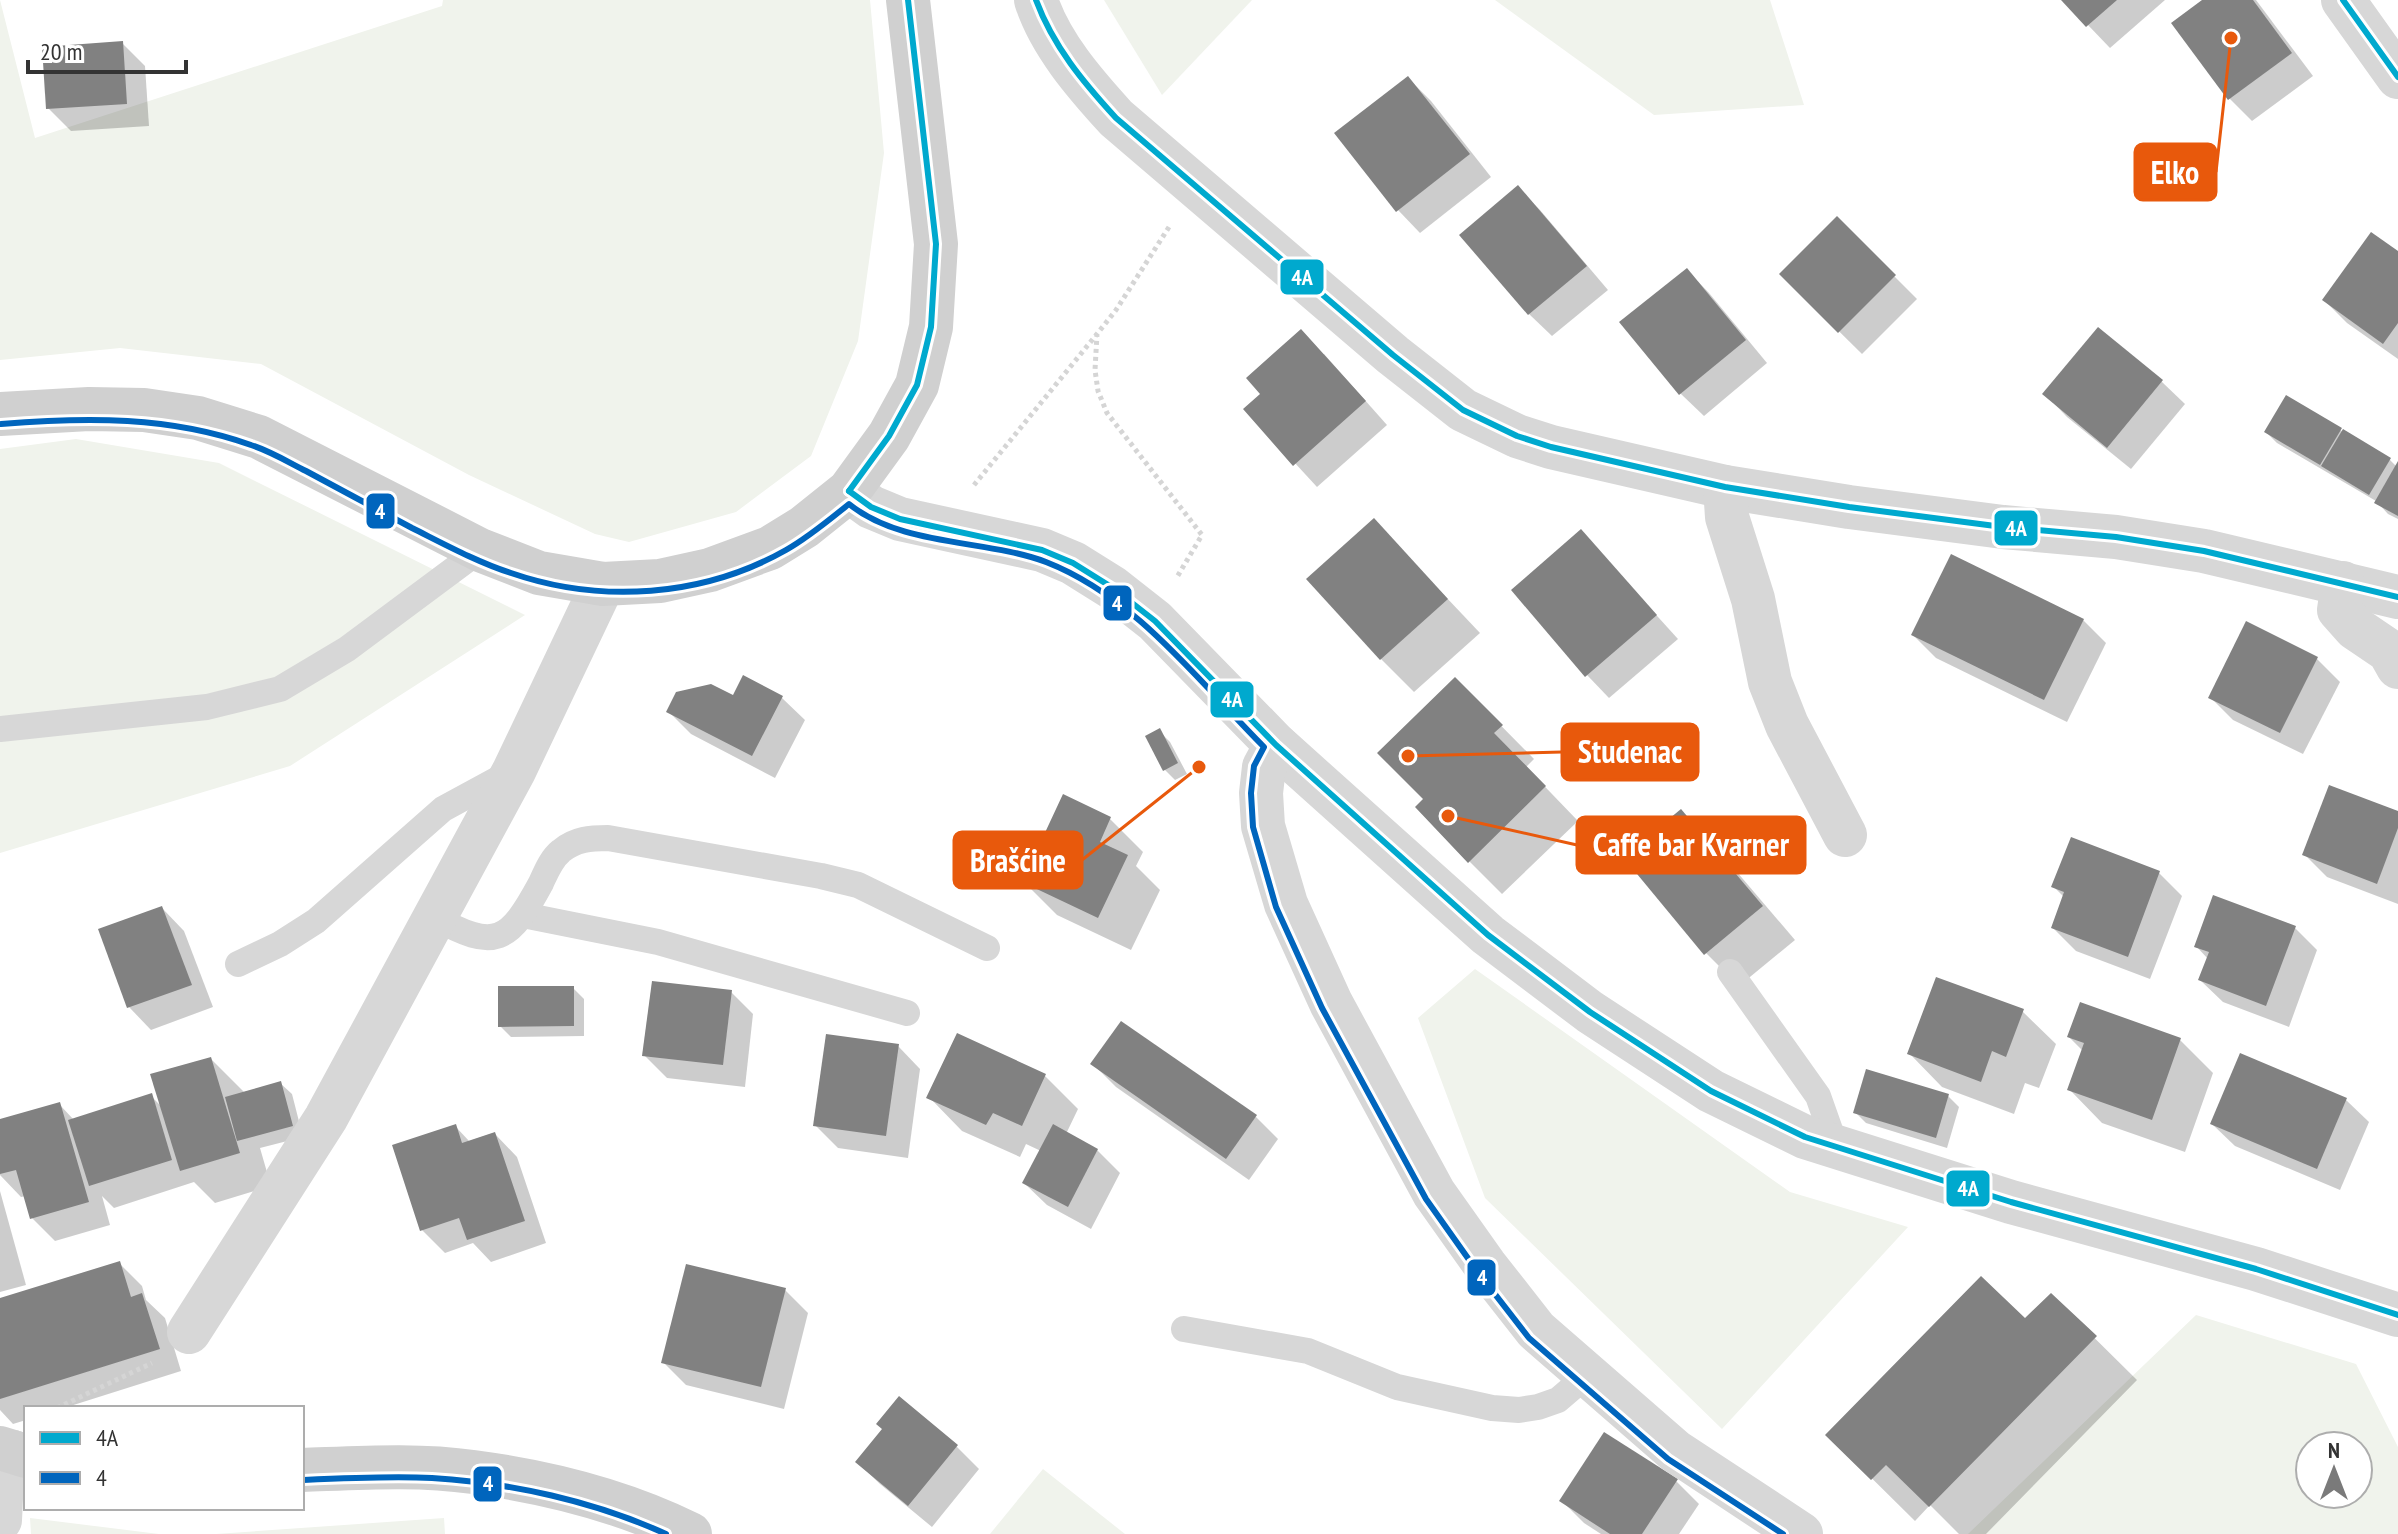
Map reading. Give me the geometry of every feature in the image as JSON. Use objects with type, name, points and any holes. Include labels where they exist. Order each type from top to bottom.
[{"type":"main road","points":[[0,414],[89,409],[144,410],[198,418],[259,437],[480,550],[539,573],[603,584],[660,581],[710,570],[770,548],[804,527],[849,491],[889,436],[917,385],[931,327],[936,244],[908,0]]},
{"type":"main road","points":[[304,1470],[392,1467],[472,1472],[556,1487],[622,1505],[690,1534]]},
{"type":"street","points":[[1036,0],[1068,58],[1090,90],[1116,118],[1393,355],[1463,410],[1517,436],[1551,447],[1725,487],[1880,511],[2130,539],[2204,551],[2398,597]]},
{"type":"street","points":[[2343,0],[2398,77]]},
{"type":"street","points":[[1725,487],[1727,517],[1753,599],[1770,682],[1787,725],[1845,835]]},
{"type":"street","points":[[849,491],[871,507],[900,519],[1042,550],[1073,563],[1113,588],[1155,621],[1276,745],[1488,935],[1590,1012],[1711,1091],[1805,1137],[2011,1202],[2256,1269],[2398,1315]]},
{"type":"street","points":[[2343,583],[2339,610],[2355,628],[2389,651],[2398,667]]},
{"type":"street","points":[[189,1332],[326,1118],[514,771],[603,584]]},
{"type":"street","points":[[1276,745],[1261,780],[1263,826],[1286,904],[1331,1003],[1434,1193],[1536,1330],[1675,1451],[1801,1534]]},
{"type":"street","points":[[0,1520],[2,1476],[13,1452]]},
{"type":"lane","points":[[0,729],[207,707],[280,689],[347,649],[480,550]]},
{"type":"lane","points":[[238,964],[280,944],[316,921],[443,809],[514,771]]},
{"type":"lane","points":[[434,917],[459,931],[480,936],[495,936],[510,930],[523,915],[561,850],[590,838],[608,838],[858,885],[987,948]]},
{"type":"lane","points":[[523,915],[658,942],[907,1013]]},
{"type":"lane","points":[[1730,972],[1818,1096],[1836,1147]]},
{"type":"lane","points":[[1184,1329],[1308,1351],[1397,1387],[1492,1408],[1519,1410],[1558,1400],[1586,1376]]},
{"type":"path","points":[[940,527],[1116,310],[1162,237]]},
{"type":"path","points":[[1097,334],[1095,370],[1098,391],[1107,413],[1202,535],[1175,580]]},
{"type":"path","points":[[61,1406],[164,1358],[189,1332]]},
{"type":"shaded area","points":[[0,0],[35,138],[442,6],[443,0],[870,0],[884,153],[858,341],[811,456],[736,512],[629,542],[595,534],[469,475],[261,364],[120,348],[0,360]]},
{"type":"shaded area","points":[[1104,0],[1252,0],[1162,95]]},
{"type":"shaded area","points":[[1495,0],[1770,0],[1804,105],[1654,115]]},
{"type":"shaded area","points":[[76,439],[219,463],[525,615],[290,766],[0,853],[0,449]]},
{"type":"shaded area","points":[[1475,969],[1790,1192],[1908,1227],[1722,1429],[1485,1198],[1418,1018]]},
{"type":"shaded area","points":[[2196,1315],[2356,1364],[2398,1447],[2398,1534],[1968,1534]]},
{"type":"shaded area","points":[[1043,1469],[1125,1534],[990,1534]]},
{"type":"shaded area","points":[[30,1518],[159,1534],[31,1534]]},
{"type":"shaded area","points":[[444,1518],[445,1534],[216,1534]]},
{"type":"building","points":[[2061,0],[2117,0],[2086,27]]},
{"type":"building","points":[[2202,0],[2253,0],[2292,53],[2228,100],[2171,23]]},
{"type":"building","points":[[123,41],[127,104],[46,109],[42,47]]},
{"type":"building","points":[[1408,76],[1470,154],[1396,212],[1334,133]]},
{"type":"building","points":[[1518,185],[1587,266],[1528,315],[1459,235]]},
{"type":"building","points":[[1837,216],[1896,275],[1838,333],[1779,274]]},
{"type":"building","points":[[2371,232],[2398,251],[2398,323],[2383,344],[2322,300]]},
{"type":"building","points":[[1687,268],[1746,340],[1679,395],[1619,322]]},
{"type":"building","points":[[2098,327],[2163,380],[2107,448],[2042,394]]},
{"type":"building","points":[[1301,329],[1366,401],[1293,466],[1243,409],[1260,394],[1246,378]]},
{"type":"building","points":[[2286,395],[2342,428],[2320,465],[2264,432]]},
{"type":"building","points":[[2343,429],[2391,458],[2369,495],[2321,466]]},
{"type":"building","points":[[2398,461],[2398,516],[2374,503]]},
{"type":"building","points":[[1374,518],[1448,599],[1380,660],[1306,579]]},
{"type":"building","points":[[1581,529],[1657,615],[1585,677],[1511,590]]},
{"type":"building","points":[[1951,554],[2084,619],[2044,700],[1911,635]]},
{"type":"building","points":[[2246,621],[2318,657],[2280,733],[2208,698]]},
{"type":"building","points":[[743,675],[783,696],[752,756],[666,712],[676,692],[711,684],[733,695]]},
{"type":"building","points":[[1455,677],[1503,725],[1494,733],[1546,786],[1468,863],[1415,807],[1423,799],[1377,753]]},
{"type":"building","points":[[1160,728],[1178,763],[1163,771],[1145,736]]},
{"type":"building","points":[[2329,785],[2398,811],[2398,828],[2377,884],[2302,855]]},
{"type":"building","points":[[1063,794],[1111,817],[1100,842],[1128,855],[1098,918],[1022,882]]},
{"type":"building","points":[[1681,809],[1763,906],[1704,955],[1623,857]]},
{"type":"building","points":[[2071,837],[2160,871],[2128,957],[2051,928],[2064,892],[2051,887]]},
{"type":"building","points":[[2213,895],[2296,926],[2266,1006],[2198,980],[2209,952],[2194,947]]},
{"type":"building","points":[[162,906],[192,985],[127,1008],[98,929]]},
{"type":"building","points":[[1936,977],[2024,1009],[2006,1057],[1992,1051],[1981,1082],[1907,1054]]},
{"type":"building","points":[[652,981],[732,990],[723,1065],[642,1056]]},
{"type":"building","points":[[498,986],[574,986],[574,1026],[498,1027]]},
{"type":"building","points":[[2080,1002],[2181,1038],[2152,1120],[2067,1090],[2084,1043],[2067,1037]]},
{"type":"building","points":[[1121,1021],[1257,1115],[1226,1159],[1090,1064]]},
{"type":"building","points":[[957,1033],[1046,1074],[1022,1126],[993,1113],[986,1125],[926,1098]]},
{"type":"building","points":[[826,1034],[899,1044],[886,1136],[813,1126]]},
{"type":"building","points":[[2240,1053],[2347,1098],[2317,1169],[2210,1124]]},
{"type":"building","points":[[211,1057],[240,1153],[180,1171],[150,1074]]},
{"type":"building","points":[[1866,1069],[1949,1094],[1936,1138],[1853,1113]]},
{"type":"building","points":[[281,1081],[293,1126],[237,1141],[225,1097]]},
{"type":"building","points":[[152,1093],[172,1160],[89,1186],[68,1120]]},
{"type":"building","points":[[60,1102],[89,1202],[30,1219],[16,1170],[0,1174],[0,1119]]},
{"type":"building","points":[[456,1124],[462,1143],[495,1132],[525,1221],[467,1240],[459,1218],[420,1231],[392,1145]]},
{"type":"building","points":[[1053,1124],[1098,1149],[1068,1207],[1022,1183]]},
{"type":"building","points":[[120,1261],[131,1297],[142,1293],[160,1349],[0,1399],[0,1298]]},
{"type":"building","points":[[686,1264],[786,1288],[761,1387],[661,1363]]},
{"type":"building","points":[[1981,1276],[2025,1318],[2051,1293],[2097,1336],[1929,1507],[1886,1465],[1871,1480],[1825,1435]]},
{"type":"building","points":[[899,1396],[958,1445],[908,1506],[855,1462],[882,1429],[876,1424]]},
{"type":"building","points":[[1604,1432],[1678,1479],[1642,1534],[1610,1534],[1559,1501]]},
{"type":"transit line","name":"4A","points":[[849,491],[889,436],[917,385],[931,327],[936,244],[908,0]]},
{"type":"transit line","name":"4A","points":[[1036,0],[1051,33],[1070,63],[1116,118],[1393,355],[1463,410],[1517,436],[1551,447],[1725,487],[1849,507],[2003,527],[2116,537],[2204,551],[2398,597]]},
{"type":"transit line","name":"4A","points":[[2343,0],[2398,77]]},
{"type":"transit line","name":"4","points":[[1,424],[65,420],[128,421],[190,428],[220,435],[272,453],[486,564],[545,583],[580,589],[651,591],[721,578],[786,550],[849,504],[870,518],[894,528],[1046,562],[1109,596],[1164,643],[1264,747],[1254,766],[1251,793],[1253,827],[1276,907],[1322,1008],[1426,1199],[1477,1271],[1529,1338],[1668,1459],[1783,1534]]},
{"type":"transit line","name":"4A","points":[[849,491],[871,507],[900,519],[1042,550],[1073,563],[1113,588],[1155,621],[1276,745],[1488,935],[1590,1012],[1711,1091],[1805,1137],[2011,1202],[2256,1269],[2398,1315]]},
{"type":"transit line","name":"4","points":[[304,1480],[416,1477],[492,1484],[581,1503],[666,1534]]},
{"type":"place","name":"Elko","points":[[2231,38]]},
{"type":"place","name":"Studenac","points":[[1408,756]]},
{"type":"place","name":"Brašćine","points":[[1199,767]]},
{"type":"place","name":"Caffe bar Kvarner","points":[[1448,816]]}]
